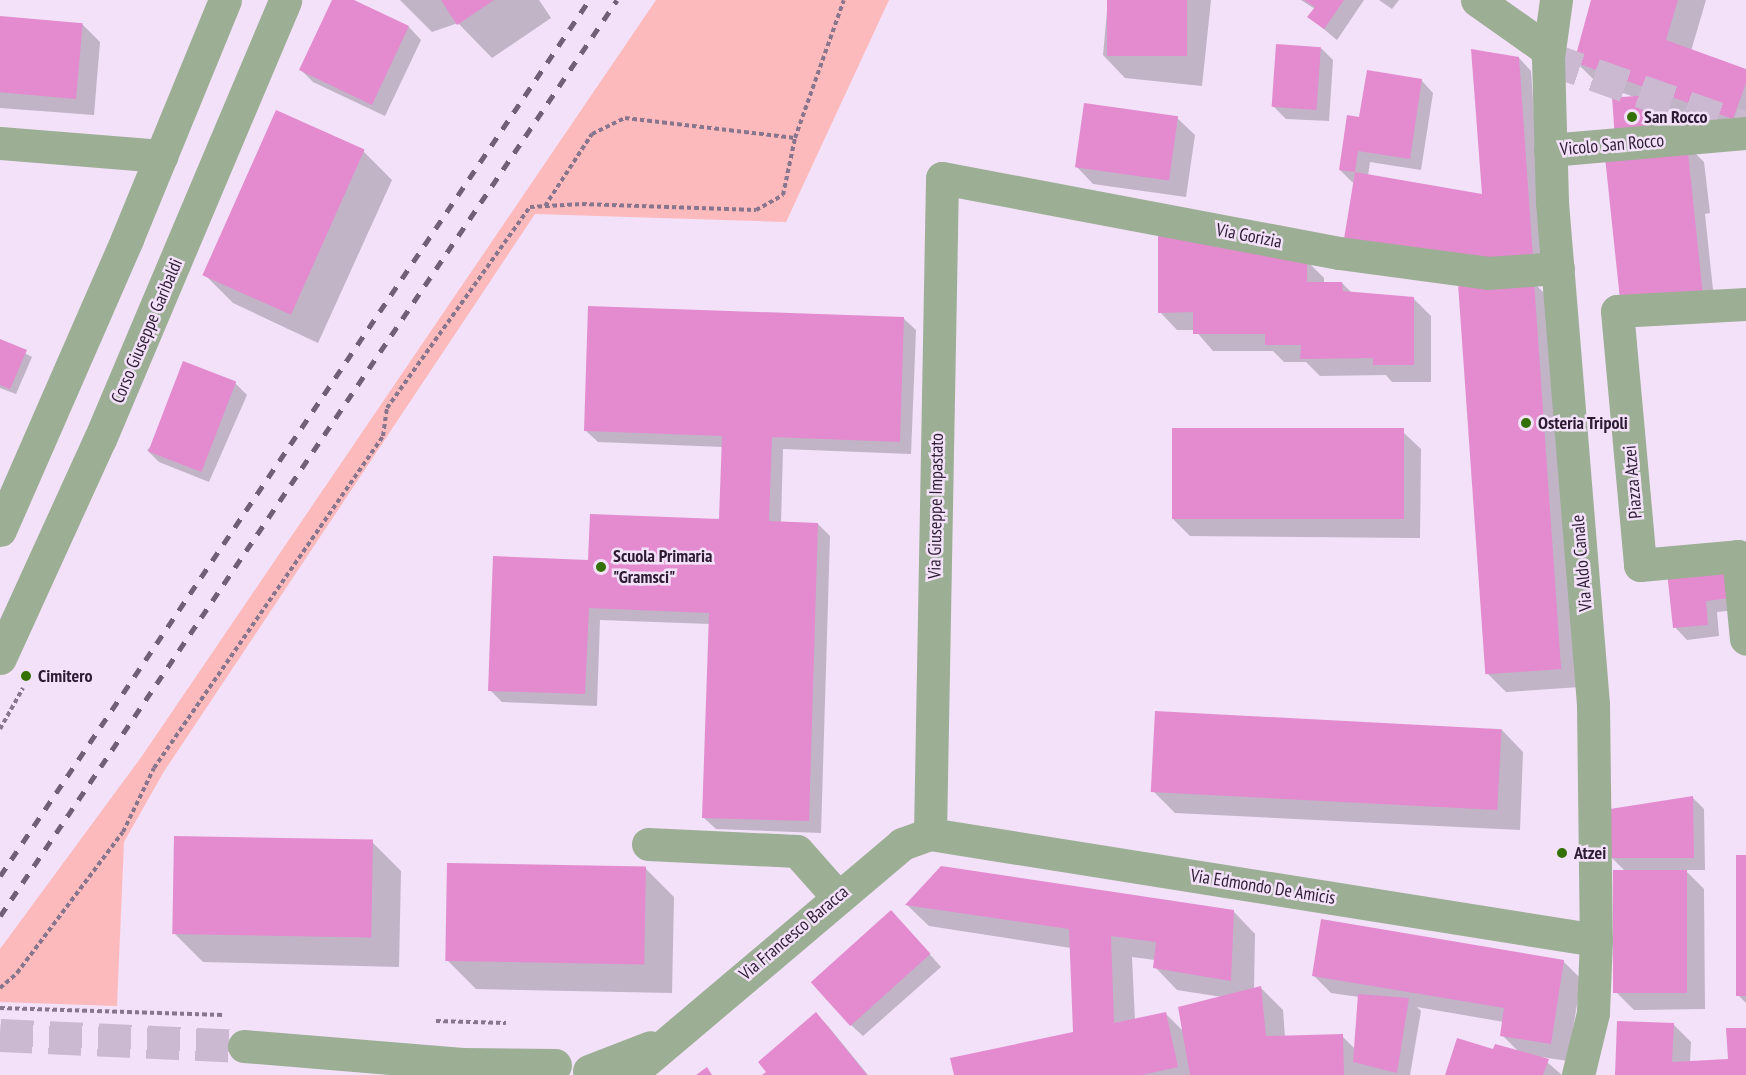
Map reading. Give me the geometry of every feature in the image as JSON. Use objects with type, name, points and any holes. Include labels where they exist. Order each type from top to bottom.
[{"type":"street","points":[[0,530],[161,156],[225,0]]},
{"type":"street","name":"Corso Giuseppe Garibaldi","points":[[0,658],[109,418],[285,0]]},
{"type":"street","points":[[1477,0],[1548,50]]},
{"type":"street","name":"Via Aldo Canale","points":[[1556,0],[1548,50],[1550,150],[1593,704],[1596,940],[1593,1013],[1578,1075]]},
{"type":"street","name":"Vicolo San Rocco","points":[[1550,150],[1746,133]]},
{"type":"street","points":[[0,143],[161,156]]},
{"type":"street","name":"Via Gorizia","points":[[942,178],[1339,253],[1488,273],[1558,268]]},
{"type":"street","name":"Via Giuseppe Impastato","points":[[930,834],[942,178]]},
{"type":"street","name":"Piazza Atzei","points":[[1746,304],[1617,311],[1640,565],[1738,556],[1746,639]]},
{"type":"street","name":"Via Francesco Baracca","points":[[629,1075],[837,896],[902,844],[930,834]]},
{"type":"street","name":"Via Edmondo De Amicis","points":[[930,834],[1596,940]]},
{"type":"street","points":[[648,844],[797,851],[837,896]]},
{"type":"street","name":"Via Francesco Baracca","points":[[590,1073],[665,1042]]},
{"type":"street","points":[[244,1046],[472,1070],[547,1070],[567,1064],[590,1073]]},
{"type":"path","points":[[0,988],[17,973],[123,832],[154,768],[383,436],[387,408],[530,207],[756,210],[783,195],[795,138],[844,0]]},
{"type":"path","points":[[545,206],[592,134],[625,118],[795,138]]},
{"type":"shaded area","points":[[656,0],[889,0],[786,222],[535,214],[163,773],[124,842],[117,1006],[0,1002],[0,949],[142,756]]},
{"type":"building","points":[[332,0],[354,0],[409,26],[372,105],[299,70]]},
{"type":"building","points":[[441,0],[494,0],[457,25]]},
{"type":"building","points":[[1107,0],[1187,0],[1187,56],[1107,56]]},
{"type":"building","points":[[1304,0],[1344,0],[1324,29],[1307,17],[1315,7]]},
{"type":"building","points":[[1591,0],[1678,0],[1666,40],[1746,69],[1746,83],[1733,119],[1574,62]]},
{"type":"building","points":[[0,16],[83,23],[76,99],[0,92]]},
{"type":"building","points":[[1276,44],[1321,47],[1316,110],[1272,107]]},
{"type":"building","points":[[1471,49],[1519,57],[1533,258],[1487,261],[1344,239],[1355,172],[1482,194]]},
{"type":"building","points":[[1367,70],[1422,79],[1410,159],[1358,151],[1355,172],[1339,170],[1347,115],[1359,117]]},
{"type":"building","name":"San Rocco","points":[[1650,95],[1653,135],[1615,138],[1612,98]]},
{"type":"building","points":[[1084,103],[1178,116],[1169,181],[1075,167]]},
{"type":"building","points":[[276,110],[365,149],[291,315],[202,275]]},
{"type":"building","points":[[1687,143],[1703,298],[1621,307],[1604,152]]},
{"type":"building","points":[[1158,233],[1307,259],[1307,282],[1342,282],[1343,291],[1414,297],[1414,365],[1373,365],[1373,358],[1300,359],[1301,345],[1265,345],[1265,334],[1193,334],[1193,312],[1158,313]]},
{"type":"building","points":[[1534,281],[1561,669],[1485,674],[1458,286]]},
{"type":"building","points":[[588,306],[904,317],[900,442],[772,437],[769,521],[818,523],[809,821],[702,818],[709,613],[589,608],[585,694],[488,691],[493,556],[588,560],[590,514],[719,519],[722,436],[584,431]]},
{"type":"building","points":[[0,339],[27,350],[10,389],[0,385]]},
{"type":"building","points":[[183,361],[236,381],[201,472],[148,452]]},
{"type":"building","points":[[1172,428],[1404,428],[1404,519],[1172,519]]},
{"type":"building","points":[[1734,558],[1739,597],[1706,601],[1708,625],[1673,628],[1667,572]]},
{"type":"building","points":[[1155,711],[1502,729],[1497,810],[1151,792]]},
{"type":"building","points":[[1693,796],[1694,858],[1610,858],[1610,809]]},
{"type":"building","points":[[174,836],[373,839],[371,937],[172,934]]},
{"type":"building","points":[[1736,855],[1746,855],[1746,996],[1736,996]]},
{"type":"building","points":[[447,863],[646,866],[644,964],[445,961]]},
{"type":"building","points":[[941,866],[1234,910],[1231,981],[1153,968],[1156,942],[1111,936],[1114,1023],[1166,1012],[1178,1067],[1142,1075],[954,1075],[950,1058],[1073,1032],[1069,929],[905,905]]},
{"type":"building","points":[[1613,870],[1687,870],[1687,993],[1613,993]]},
{"type":"building","points":[[891,910],[930,954],[850,1026],[811,982]]},
{"type":"building","points":[[1321,919],[1564,960],[1551,1044],[1500,1036],[1504,1008],[1312,976]]},
{"type":"building","points":[[1261,986],[1266,1036],[1343,1034],[1344,1075],[1190,1075],[1178,1007]]},
{"type":"building","points":[[1358,994],[1409,998],[1397,1073],[1353,1062]]},
{"type":"building","points":[[816,1012],[867,1075],[762,1075],[766,1072],[758,1062]]},
{"type":"building","points":[[1617,1021],[1674,1023],[1672,1062],[1728,1059],[1726,1028],[1746,1028],[1746,1075],[1615,1075]]},
{"type":"building","points":[[1457,1038],[1493,1049],[1495,1044],[1549,1059],[1543,1075],[1445,1075]]},
{"type":"building","points":[[707,1067],[712,1075],[696,1075]]},
{"type":"tunnel","points":[[1548,58],[1746,128]]},
{"type":"tunnel","points":[[0,1035],[244,1046]]},
{"type":"railway","points":[[0,876],[589,0]]},
{"type":"railway","points":[[0,916],[617,0]]},
{"type":"place","name":"San Rocco","points":[[1632,117]]},
{"type":"place","name":"Osteria Tripoli","points":[[1526,423]]},
{"type":"place","name":"Scuola Primaria \"Gramsci\"","points":[[601,567]]},
{"type":"place","name":"Cimitero","points":[[26,676]]},
{"type":"place","name":"Atzei","points":[[1562,853]]}]
